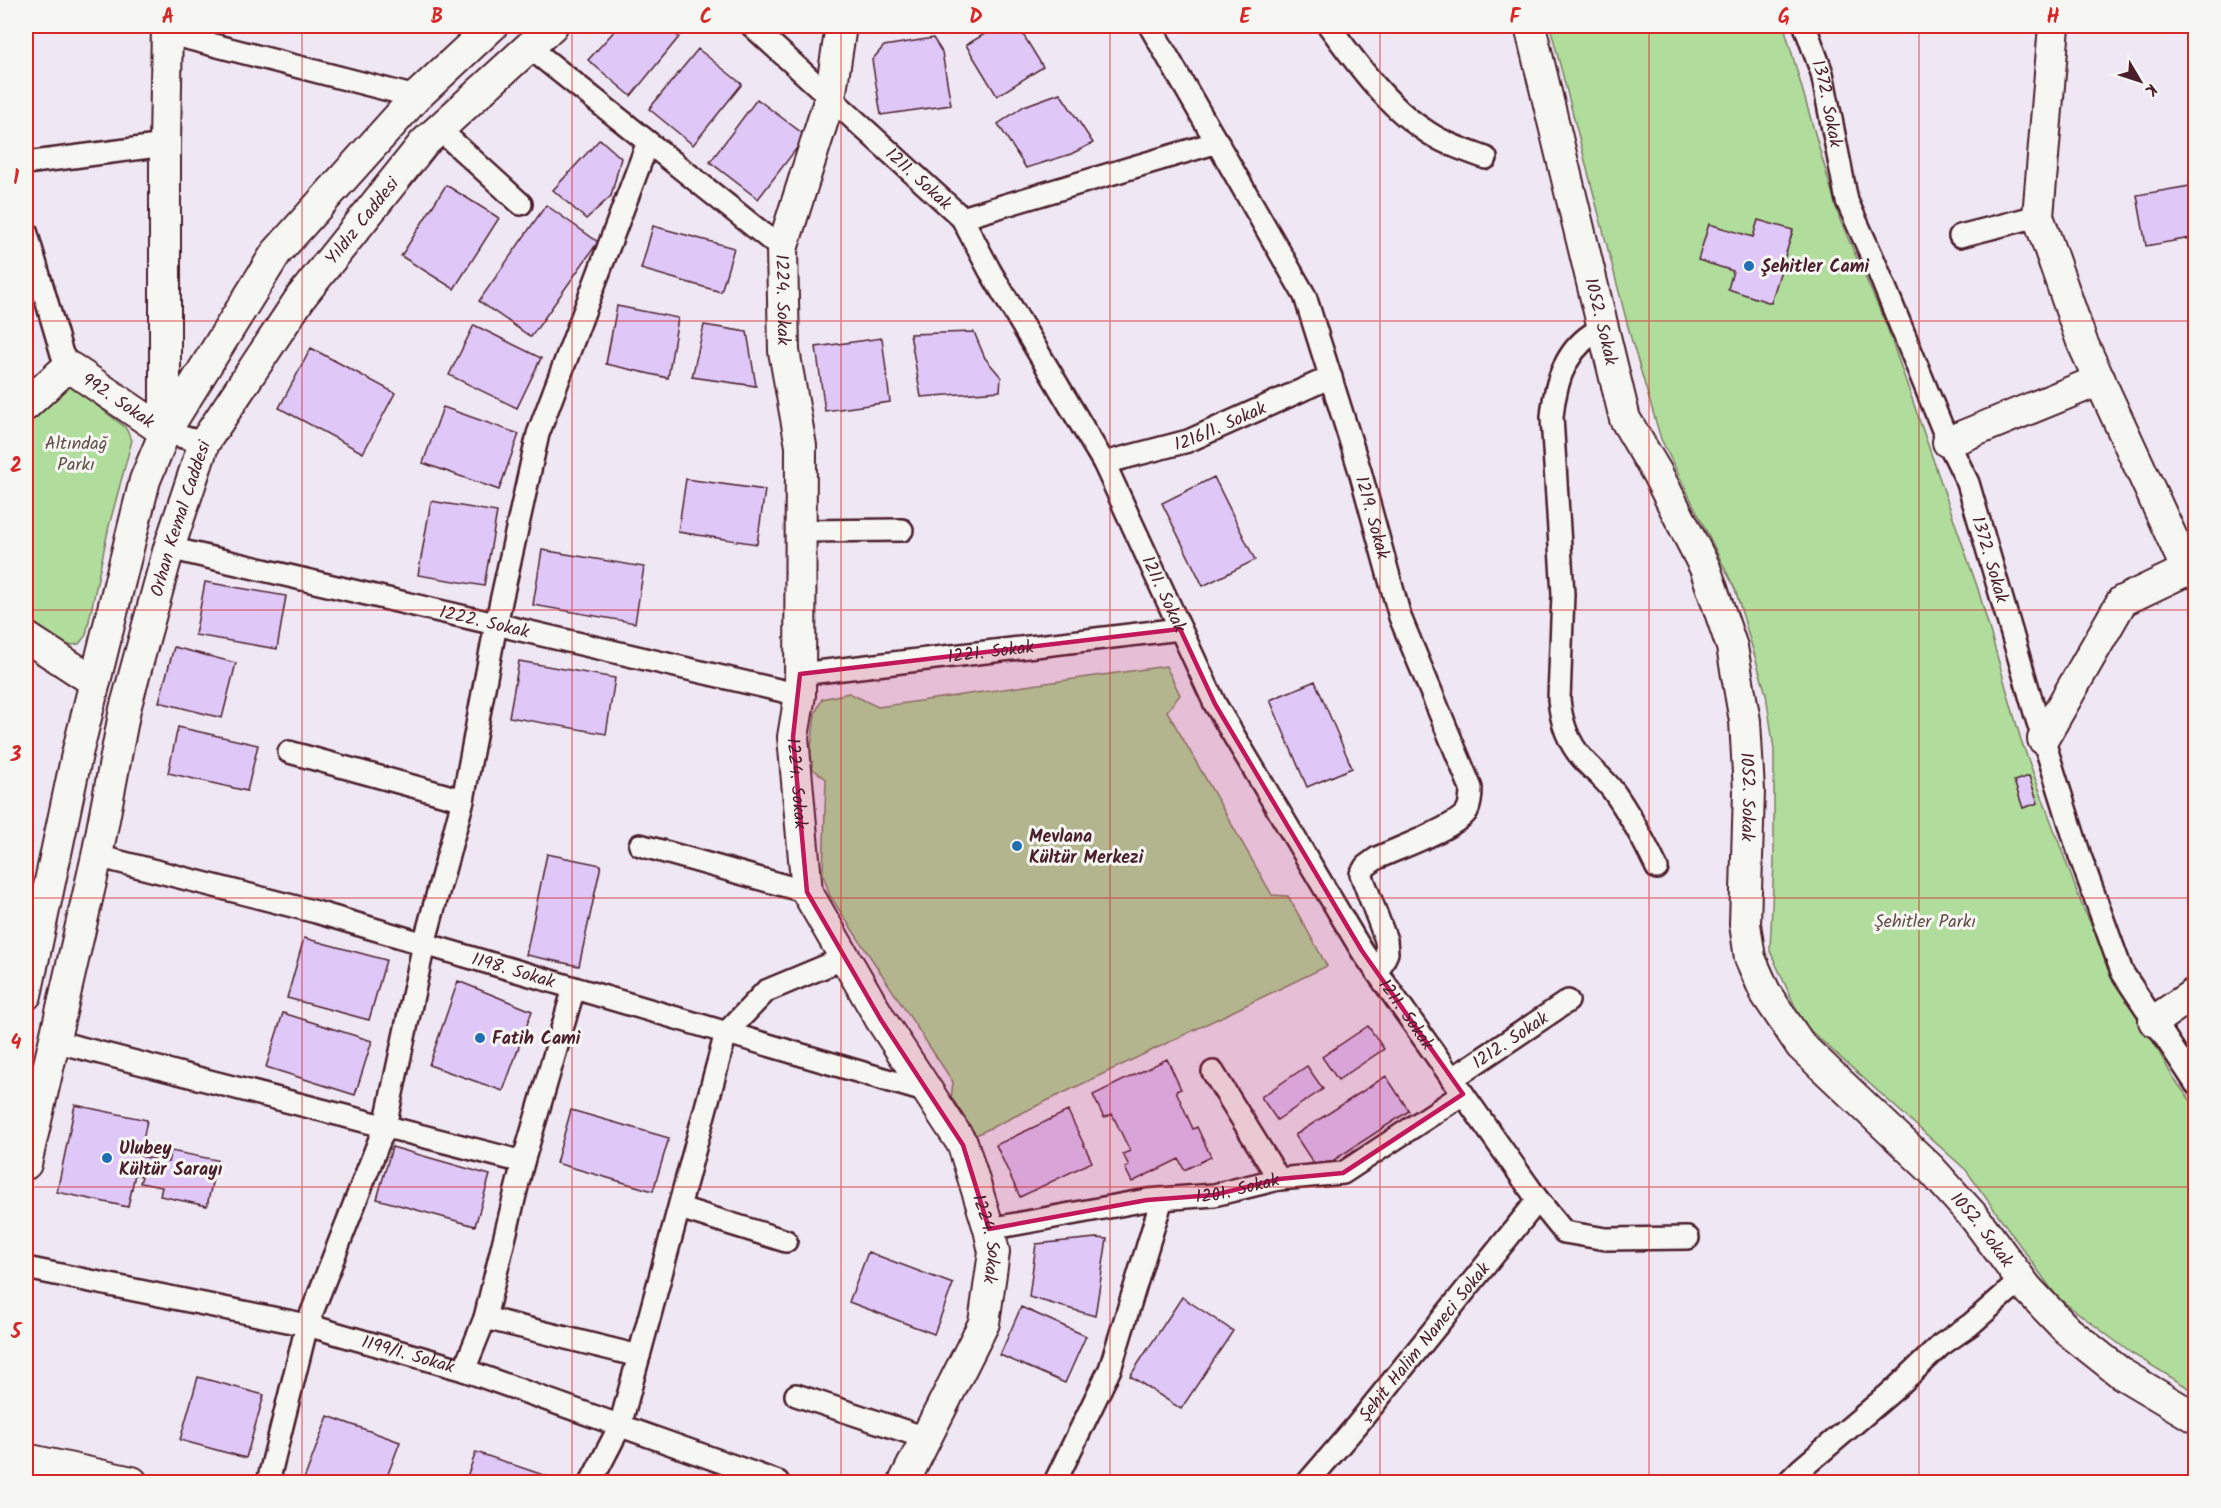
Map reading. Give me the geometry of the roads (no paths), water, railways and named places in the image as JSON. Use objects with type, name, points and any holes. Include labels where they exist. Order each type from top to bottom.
[{"type":"street","points":[[165,432],[276,253],[417,97],[492,26]]},
{"type":"street","name":"Yıldız Caddesi","points":[[204,443],[301,297],[424,143],[552,26]]},
{"type":"street","name":"1211. Sokak","points":[[752,26],[962,218],[990,271],[1104,463],[1215,704],[1362,951],[1538,1200],[1564,1233],[1606,1239],[1688,1238]]},
{"type":"street","name":"1224. Sokak","points":[[841,26],[830,98],[782,249],[784,351],[801,446],[800,684],[793,737],[807,892],[881,1020],[963,1145],[994,1252],[984,1323],[904,1482]]},
{"type":"street","name":"1219. Sokak","points":[[1150,26],[1305,296],[1360,471],[1400,617],[1471,788],[1472,798],[1467,811],[1456,822],[1377,858],[1366,866],[1361,874],[1386,940],[1387,952],[1378,972]]},
{"type":"street","points":[[1329,26],[1389,100],[1404,115],[1439,139],[1486,158]]},
{"type":"street","name":"1052. Sokak","points":[[1530,26],[1626,418],[1705,568],[1732,647],[1745,721],[1749,791],[1745,924],[1750,958],[1766,993],[1801,1047],[1931,1169],[1975,1218],[2021,1280],[2068,1330],[2122,1374],[2196,1418]]},
{"type":"street","name":"1372. Sokak","points":[[1805,26],[1822,73],[1847,201],[1875,263],[1948,442],[1968,483],[2043,739],[2080,856],[2122,972],[2196,1084]]},
{"type":"street","points":[[2043,739],[2122,601],[2191,572],[2082,342],[2038,216],[2054,26]]},
{"type":"street","points":[[165,432],[167,29],[417,97]]},
{"type":"street","points":[[529,47],[782,249]]},
{"type":"street","points":[[439,129],[521,204]]},
{"type":"street","points":[[268,1482],[307,1325],[385,1126],[424,944],[463,800],[496,624],[538,434],[648,142]]},
{"type":"street","points":[[962,218],[1218,142]]},
{"type":"street","points":[[26,163],[165,145]]},
{"type":"street","points":[[1960,236],[2038,216]]},
{"type":"street","name":"992. Sokak","points":[[26,231],[62,354],[71,368],[165,432]]},
{"type":"street","points":[[1603,328],[1587,336],[1574,350],[1560,376],[1553,403],[1563,594],[1560,707],[1565,731],[1572,745],[1612,789],[1638,828],[1657,868]]},
{"type":"street","points":[[26,405],[62,372],[71,368]]},
{"type":"street","name":"1216/1. Sokak","points":[[1104,463],[1188,441],[1331,377]]},
{"type":"street","points":[[1948,442],[2100,380]]},
{"type":"street","name":"Orhan Kemal Caddesi","points":[[26,995],[77,754],[145,480],[165,432],[204,443],[169,548],[124,709],[97,856],[26,1164]]},
{"type":"street","points":[[801,531],[902,530]]},
{"type":"street","name":"1222. Sokak","points":[[169,548],[496,624],[800,684]]},
{"type":"street","name":"1221. Sokak","points":[[800,684],[1180,629]]},
{"type":"street","points":[[26,637],[95,682]]},
{"type":"street","points":[[289,752],[463,800]]},
{"type":"street","points":[[640,845],[807,892]]},
{"type":"street","name":"1198. Sokak","points":[[97,856],[316,912],[928,1092]]},
{"type":"street","points":[[591,1482],[620,1426],[726,1033],[766,991],[845,958]]},
{"type":"street","points":[[464,1370],[485,1318],[524,1162],[574,988]]},
{"type":"street","points":[[2154,1021],[2196,992]]},
{"type":"street","name":"1212. Sokak","points":[[1458,1086],[1568,1001]]},
{"type":"street","points":[[54,1041],[524,1162]]},
{"type":"street","points":[[1213,1072],[1279,1179]]},
{"type":"street","name":"1201. Sokak","points":[[988,1229],[1162,1199],[1214,1195],[1279,1179],[1343,1173],[1458,1086]]},
{"type":"street","points":[[1055,1482],[1110,1369],[1162,1199]]},
{"type":"street","name":"Şehit Halim Naneci Sokak","points":[[1308,1482],[1358,1425],[1538,1200]]},
{"type":"street","points":[[680,1208],[786,1241]]},
{"type":"street","name":"1199/1. Sokak","points":[[26,1268],[307,1325],[464,1370],[778,1482]]},
{"type":"street","points":[[1788,1482],[1896,1388],[1941,1345],[1970,1325],[2021,1280]]},
{"type":"street","points":[[485,1318],[639,1356]]},
{"type":"street","points":[[796,1395],[926,1438]]},
{"type":"street","points":[[26,1459],[132,1482]]},
{"type":"place","name":"Şehitler Cami","points":[[1749,266]]},
{"type":"place","name":"Mevlana Kültür Merkezi","points":[[1017,846]]},
{"type":"place","name":"Fatih Cami","points":[[480,1038]]},
{"type":"place","name":"Ulubey Kültür Sarayı","points":[[107,1158]]},
{"type":"park label","name":"Altındağ Parkı","points":[[76,453]]},
{"type":"park label","name":"Şehitler Parkı","points":[[1925,921]]}]
